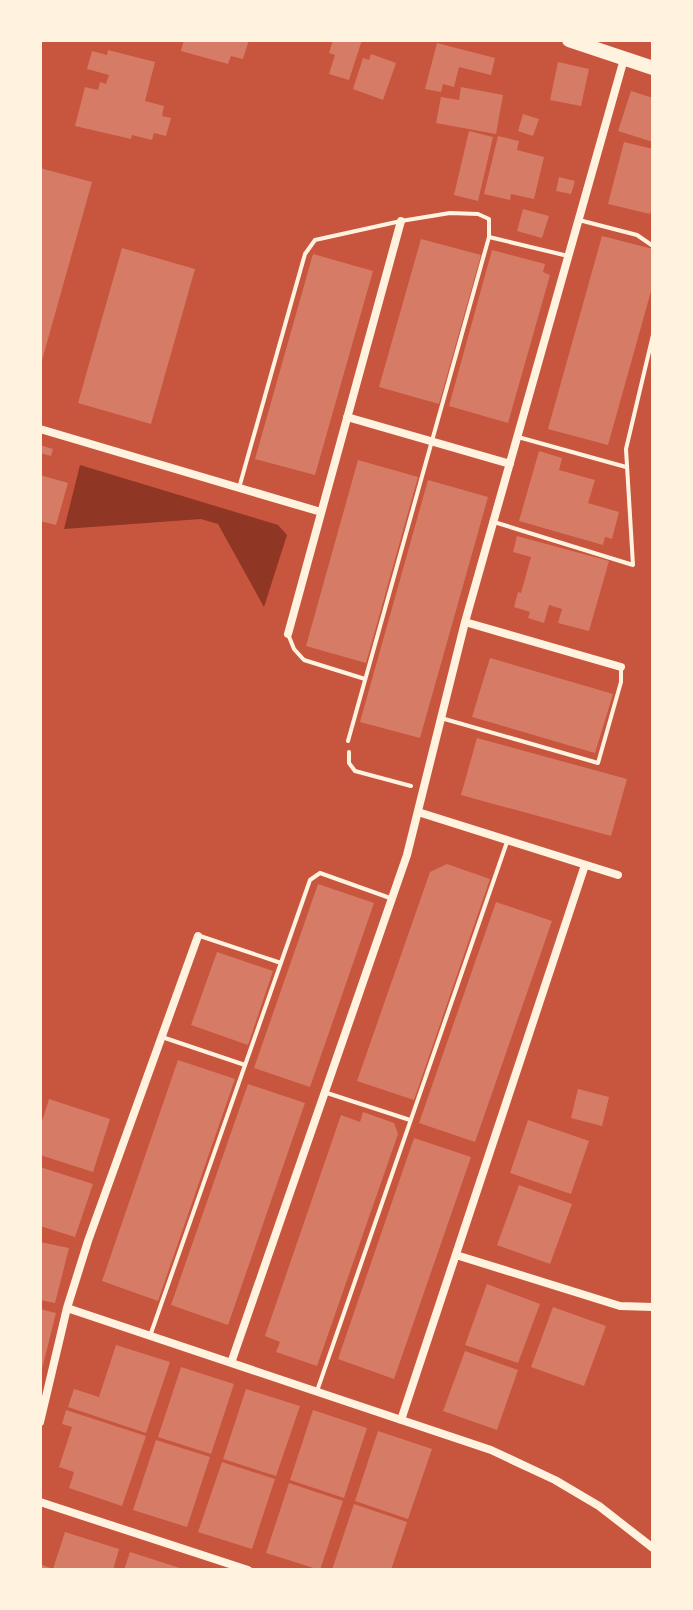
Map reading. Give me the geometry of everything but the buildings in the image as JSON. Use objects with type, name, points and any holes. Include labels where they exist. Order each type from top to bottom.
[{"type":"main road","points":[[569,40],[653,68]]},
{"type":"street","points":[[231,1363],[407,855],[465,622],[624,59]]},
{"type":"street","points":[[288,634],[401,221]]},
{"type":"street","points":[[347,417],[510,464]]},
{"type":"street","points":[[40,429],[321,512]]},
{"type":"street","points":[[465,622],[621,667]]},
{"type":"street","points":[[418,812],[618,875]]},
{"type":"street","points":[[401,1420],[585,865]]},
{"type":"street","points":[[40,1422],[67,1308],[88,1241],[198,936]]},
{"type":"street","points":[[456,1255],[620,1306],[653,1307]]},
{"type":"street","points":[[67,1308],[491,1450],[555,1480],[599,1506],[653,1548]]},
{"type":"street","points":[[40,1502],[248,1570]]},
{"type":"lane","points":[[239,488],[305,254],[315,240],[450,213],[478,214],[489,219],[489,237],[348,741]]},
{"type":"lane","points":[[579,220],[637,235],[653,246]]},
{"type":"lane","points":[[489,237],[569,256]]},
{"type":"lane","points":[[494,522],[633,565],[626,449],[653,335]]},
{"type":"lane","points":[[518,437],[626,467]]},
{"type":"lane","points":[[288,634],[294,649],[304,660],[365,679]]},
{"type":"lane","points":[[441,718],[598,763],[621,682],[621,667]]},
{"type":"lane","points":[[317,1391],[507,841]]},
{"type":"lane","points":[[150,1336],[310,880],[320,873],[392,899]]},
{"type":"lane","points":[[198,936],[281,963]]},
{"type":"lane","points":[[162,1037],[245,1065]]},
{"type":"lane","points":[[325,1092],[410,1120]]},
{"type":"path","points":[[348,741],[349,763],[355,771],[423,789]]},
{"type":"shaded area","points":[[80,465],[278,525],[287,535],[264,607],[218,524],[201,519],[64,529]]}]
